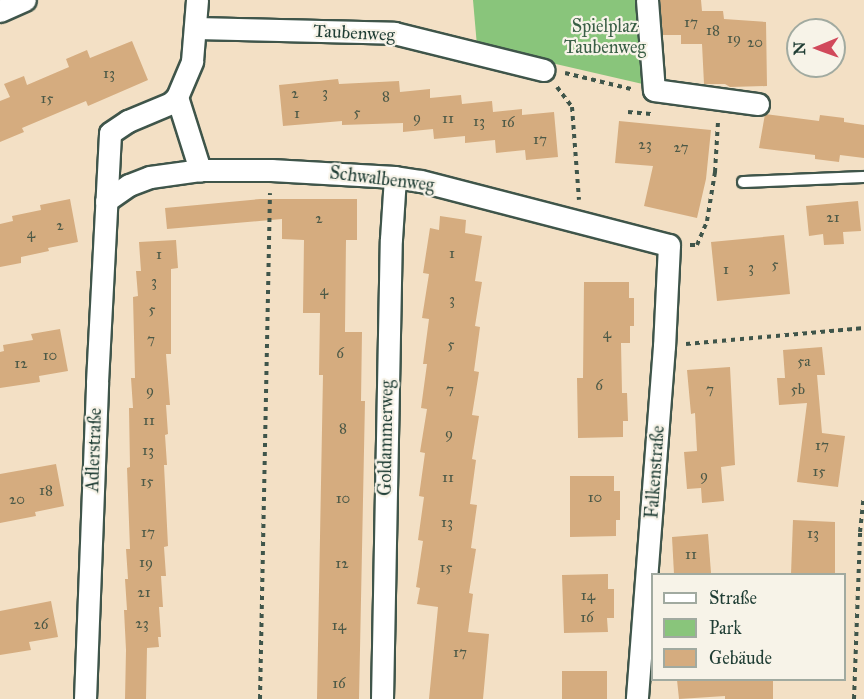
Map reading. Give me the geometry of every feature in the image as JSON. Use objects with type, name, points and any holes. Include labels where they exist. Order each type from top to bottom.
[{"type":"street","points":[[0,11],[25,0]]},
{"type":"street","points":[[106,201],[129,185],[150,177],[200,170],[177,98],[192,61],[197,0]]},
{"type":"street","points":[[647,0],[654,90],[758,104]]},
{"type":"street","name":"Taubenweg","points":[[196,28],[394,33],[544,70]]},
{"type":"street","name":"Adlerstraße","points":[[85,699],[107,152],[110,133],[128,121],[177,98]]},
{"type":"street","name":"Schwalbenweg","points":[[200,170],[271,170],[396,177],[421,181],[669,245]]},
{"type":"street","name":"Goldammerweg","points":[[382,699],[391,239],[396,177]]},
{"type":"street","name":"Falkenstraße","points":[[637,699],[664,346],[669,245]]},
{"type":"lane","points":[[743,182],[864,177]]},
{"type":"path","points":[[544,70],[572,107],[580,222]]},
{"type":"path","points":[[566,73],[639,90],[654,90]]},
{"type":"path","points":[[628,112],[660,115]]},
{"type":"path","points":[[700,236],[706,221],[715,172],[719,124],[712,119]]},
{"type":"path","points":[[260,699],[271,170]]},
{"type":"path","points":[[664,346],[864,328]]},
{"type":"path","points":[[854,699],[860,532],[864,496]]},
{"type":"green space","name":"Spielplaz Taubenweg","points":[[473,0],[639,0],[647,85],[477,46]]},
{"type":"building","points":[[660,0],[701,0],[702,11],[723,11],[724,19],[766,22],[767,86],[730,87],[725,84],[704,84],[702,44],[681,44],[681,35],[663,35]]},
{"type":"building","points":[[132,41],[148,80],[88,106],[86,101],[22,128],[24,132],[0,142],[0,101],[10,97],[4,84],[24,76],[27,85],[69,67],[66,59],[87,50],[90,58]]},
{"type":"building","points":[[338,79],[339,84],[399,81],[400,92],[430,89],[430,98],[461,95],[462,104],[492,101],[493,112],[522,109],[522,115],[554,112],[558,157],[526,160],[525,150],[496,153],[495,140],[465,143],[465,136],[434,139],[433,129],[403,132],[403,123],[342,125],[342,121],[283,126],[279,85]]},
{"type":"building","points":[[765,114],[819,121],[820,115],[844,118],[844,122],[864,125],[864,158],[840,155],[839,162],[815,159],[815,155],[759,148]]},
{"type":"building","points":[[619,121],[711,130],[706,179],[697,218],[644,206],[653,166],[615,163]]},
{"type":"building","points":[[70,199],[78,242],[48,248],[49,251],[21,257],[21,263],[0,267],[0,224],[13,221],[12,216],[41,210],[40,205]]},
{"type":"building","points":[[260,199],[357,199],[357,240],[346,240],[345,332],[362,332],[361,401],[365,401],[359,699],[317,699],[323,375],[319,375],[320,313],[303,313],[304,240],[282,239],[282,219],[167,229],[165,208]]},
{"type":"building","points":[[858,201],[861,231],[843,232],[844,244],[824,245],[823,234],[809,236],[806,206]]},
{"type":"building","points":[[440,216],[466,220],[465,233],[482,236],[475,281],[482,282],[475,326],[480,327],[474,371],[479,372],[472,415],[479,416],[472,459],[476,460],[470,504],[477,505],[471,548],[476,549],[469,593],[473,594],[468,632],[489,634],[483,699],[429,699],[438,607],[417,604],[420,588],[416,587],[423,541],[418,540],[424,497],[419,496],[425,453],[420,452],[427,409],[421,408],[427,364],[423,364],[429,319],[422,318],[429,274],[423,273],[430,228],[439,230]]},
{"type":"building","points":[[784,235],[790,294],[717,301],[711,242]]},
{"type":"building","points":[[176,240],[178,268],[171,269],[171,354],[166,354],[170,405],[166,405],[167,465],[164,465],[168,546],[164,547],[166,576],[161,576],[163,607],[159,607],[161,637],[158,637],[159,647],[147,648],[146,699],[125,699],[124,610],[127,610],[125,579],[128,579],[126,549],[130,549],[127,468],[130,467],[129,408],[133,408],[131,378],[135,378],[133,297],[138,296],[136,271],[141,271],[139,242]]},
{"type":"building","points":[[584,282],[629,282],[629,298],[634,298],[634,326],[630,326],[630,343],[621,343],[622,393],[627,393],[628,421],[623,421],[623,437],[578,438],[577,378],[583,378]]},
{"type":"building","points":[[60,329],[68,371],[39,376],[40,382],[0,388],[0,352],[4,351],[3,345],[33,340],[31,334]]},
{"type":"building","points":[[822,347],[825,375],[817,375],[822,433],[845,436],[838,487],[797,482],[807,403],[779,405],[777,378],[785,378],[783,350]]},
{"type":"building","points":[[730,367],[735,465],[721,467],[724,501],[702,503],[701,488],[687,489],[684,452],[697,451],[695,413],[691,414],[687,370]]},
{"type":"building","points":[[56,464],[64,506],[35,512],[36,516],[0,523],[0,474]]},
{"type":"building","points":[[570,476],[614,476],[614,491],[620,491],[620,520],[616,520],[616,536],[570,537]]},
{"type":"building","points":[[793,520],[835,522],[835,573],[791,573]]},
{"type":"building","points":[[708,534],[711,573],[674,573],[672,537]]},
{"type":"building","points":[[608,574],[608,589],[614,589],[614,618],[607,618],[608,632],[564,633],[562,575]]},
{"type":"building","points":[[51,601],[58,637],[29,642],[31,650],[0,655],[0,611]]},
{"type":"building","points":[[562,671],[607,671],[607,699],[562,699]]},
{"type":"building","points":[[677,681],[773,681],[773,699],[725,699],[725,696],[679,699]]}]
